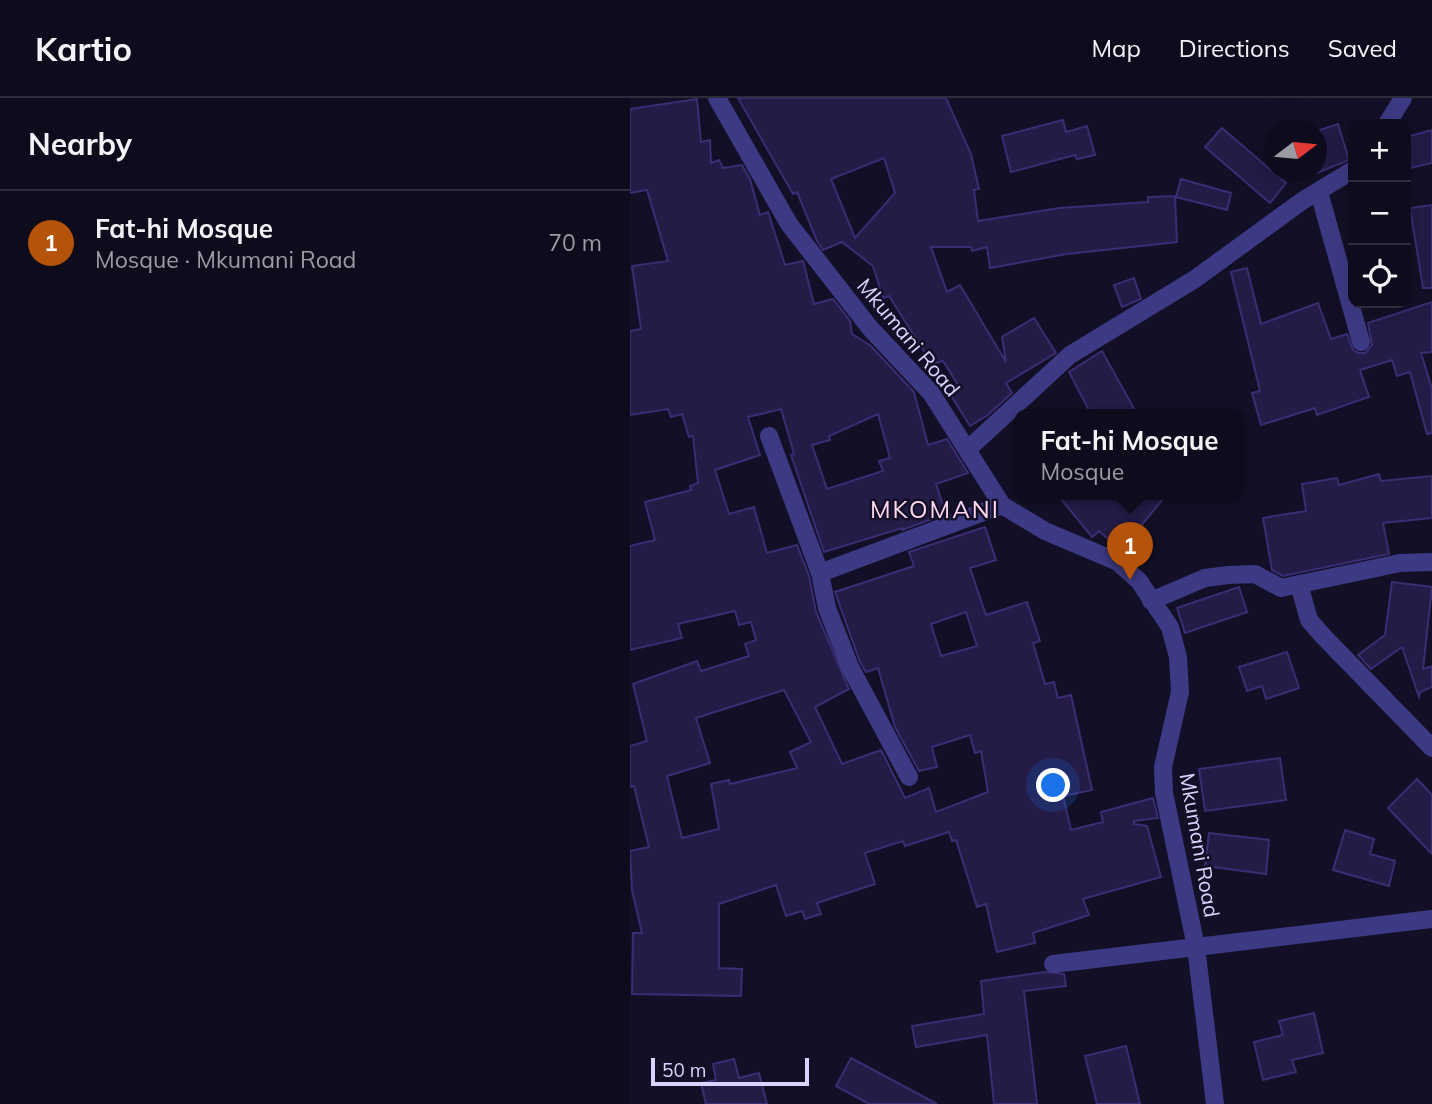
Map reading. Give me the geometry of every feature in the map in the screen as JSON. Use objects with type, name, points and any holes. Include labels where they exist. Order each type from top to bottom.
[{"type":"street","name":"Mkumani Road","points":[[717,98],[789,224],[870,328],[931,393],[1002,505],[1045,531],[1118,562],[1139,581],[1170,627],[1178,657],[1180,692],[1163,767],[1164,793],[1196,947],[1215,1104]]},
{"type":"street","points":[[1390,119],[1403,98]]},
{"type":"street","points":[[967,450],[1070,355],[1195,279],[1348,173]]},
{"type":"street","points":[[1319,192],[1361,342]]},
{"type":"street","points":[[769,436],[820,573],[827,608],[850,667],[909,776]]},
{"type":"street","points":[[820,573],[1002,505]]},
{"type":"street","points":[[1151,601],[1205,579],[1228,575],[1255,574],[1281,588],[1400,564],[1432,562]]},
{"type":"street","points":[[1299,584],[1309,620],[1432,747]]},
{"type":"street","points":[[1053,964],[1432,919]]},
{"type":"building","points":[[738,98],[946,98],[971,154],[979,189],[974,190],[978,221],[1059,208],[1148,202],[1148,197],[1175,196],[1177,242],[1067,254],[990,268],[987,247],[972,251],[971,247],[931,247],[947,292],[960,285],[1006,362],[1002,337],[1034,318],[1056,353],[1006,383],[1012,393],[988,415],[970,426],[950,394],[960,388],[943,361],[932,364],[889,296],[883,298],[873,266],[842,242],[823,250],[797,192],[793,194]],"holes":[[[884,158],[895,193],[855,238],[831,179]]]},
{"type":"building","points":[[697,99],[701,142],[710,140],[711,163],[719,160],[723,168],[742,165],[750,179],[760,215],[768,212],[785,265],[803,261],[814,304],[833,299],[850,321],[852,334],[871,346],[914,392],[928,445],[947,439],[968,473],[936,484],[946,514],[902,530],[824,552],[791,455],[794,454],[781,409],[748,417],[760,455],[715,470],[729,514],[754,507],[767,553],[797,545],[809,576],[816,612],[849,689],[815,707],[842,764],[881,750],[905,798],[929,788],[936,812],[988,792],[981,751],[975,753],[970,735],[932,747],[937,767],[919,771],[895,727],[878,668],[866,672],[860,662],[835,592],[914,566],[909,552],[985,527],[996,560],[970,568],[986,615],[1027,602],[1040,641],[1033,643],[1045,684],[1054,682],[1058,698],[1071,695],[1092,790],[1063,796],[1071,830],[1103,822],[1101,812],[1153,798],[1158,818],[1134,821],[1134,824],[1147,826],[1161,877],[1083,899],[1089,915],[1033,933],[1035,943],[997,952],[986,904],[977,907],[956,840],[952,841],[949,832],[905,846],[903,841],[865,853],[875,884],[817,903],[821,914],[805,919],[802,911],[786,916],[776,885],[719,904],[719,968],[742,969],[741,996],[632,994],[633,933],[642,933],[632,890],[630,851],[649,847],[634,786],[630,787],[630,746],[647,741],[633,684],[697,661],[701,671],[749,656],[745,644],[756,640],[751,622],[739,625],[735,611],[678,624],[682,638],[630,650],[630,546],[655,540],[645,502],[691,490],[690,486],[698,483],[693,436],[689,437],[682,414],[671,417],[668,409],[630,415],[630,331],[641,329],[632,266],[668,261],[647,190],[630,193],[630,109]],"holes":[[[878,414],[890,458],[879,461],[883,471],[827,489],[812,445],[830,440],[829,436]],[[966,612],[977,646],[941,656],[931,624]],[[784,690],[811,742],[790,752],[797,768],[730,784],[729,780],[711,784],[719,829],[682,838],[667,776],[710,763],[696,718]]]},
{"type":"building","points":[[1063,120],[1066,132],[1087,126],[1095,155],[1077,159],[1075,155],[1011,172],[1002,136]]},
{"type":"building","points":[[1338,124],[1348,160],[1327,169],[1327,128]]},
{"type":"building","points":[[1222,128],[1264,164],[1264,182],[1286,183],[1270,203],[1205,147]]},
{"type":"building","points":[[1432,130],[1432,163],[1411,168],[1411,136]]},
{"type":"building","points":[[1181,179],[1231,193],[1227,210],[1176,197]]},
{"type":"building","points":[[1432,205],[1432,288],[1423,288],[1411,208]]},
{"type":"building","points":[[1247,268],[1261,324],[1318,303],[1331,339],[1347,334],[1353,350],[1359,353],[1365,353],[1372,345],[1368,323],[1432,302],[1432,352],[1421,353],[1432,389],[1432,433],[1427,434],[1410,372],[1397,376],[1392,360],[1360,370],[1369,397],[1317,415],[1315,408],[1261,425],[1252,393],[1260,391],[1231,272]]},
{"type":"building","points":[[1134,278],[1141,299],[1122,307],[1114,285]]},
{"type":"building","points":[[1102,351],[1134,409],[1088,409],[1069,372]]},
{"type":"building","points":[[1379,474],[1381,481],[1432,476],[1432,518],[1383,523],[1389,554],[1283,576],[1272,570],[1263,518],[1306,511],[1302,484],[1337,478],[1339,485]]},
{"type":"building","points":[[1062,500],[1162,500],[1121,550],[1099,531],[1092,537]]},
{"type":"building","points":[[1392,582],[1432,587],[1423,669],[1432,666],[1432,687],[1420,692],[1419,697],[1402,647],[1371,669],[1358,655],[1385,635]]},
{"type":"building","points":[[1239,587],[1247,612],[1185,633],[1177,608]]},
{"type":"building","points":[[1287,652],[1299,688],[1266,699],[1262,686],[1247,691],[1239,667]]},
{"type":"building","points":[[1280,758],[1286,800],[1205,811],[1199,769]]},
{"type":"building","points":[[1417,779],[1432,795],[1432,854],[1388,808]]},
{"type":"building","points":[[1345,830],[1374,839],[1370,854],[1395,861],[1389,886],[1333,870]]},
{"type":"building","points":[[1209,833],[1269,840],[1266,874],[1205,866]]},
{"type":"building","points":[[1045,972],[1064,974],[1066,986],[1024,991],[1037,1104],[994,1104],[987,1035],[916,1047],[912,1026],[984,1014],[981,981]]},
{"type":"building","points":[[1314,1013],[1323,1053],[1292,1060],[1296,1072],[1263,1080],[1254,1042],[1283,1035],[1279,1021]]},
{"type":"building","points":[[1126,1046],[1140,1104],[1097,1104],[1085,1056]]},
{"type":"building","points":[[851,1058],[937,1104],[869,1104],[836,1086]]},
{"type":"building","points":[[734,1059],[739,1078],[759,1073],[767,1104],[706,1104],[701,1083],[716,1080],[713,1064]]},
{"type":"place","name":"Fat-hi Mosque","points":[[1130,580]]},
{"type":"district","name":"MKOMANI","points":[[935,509]]}]
